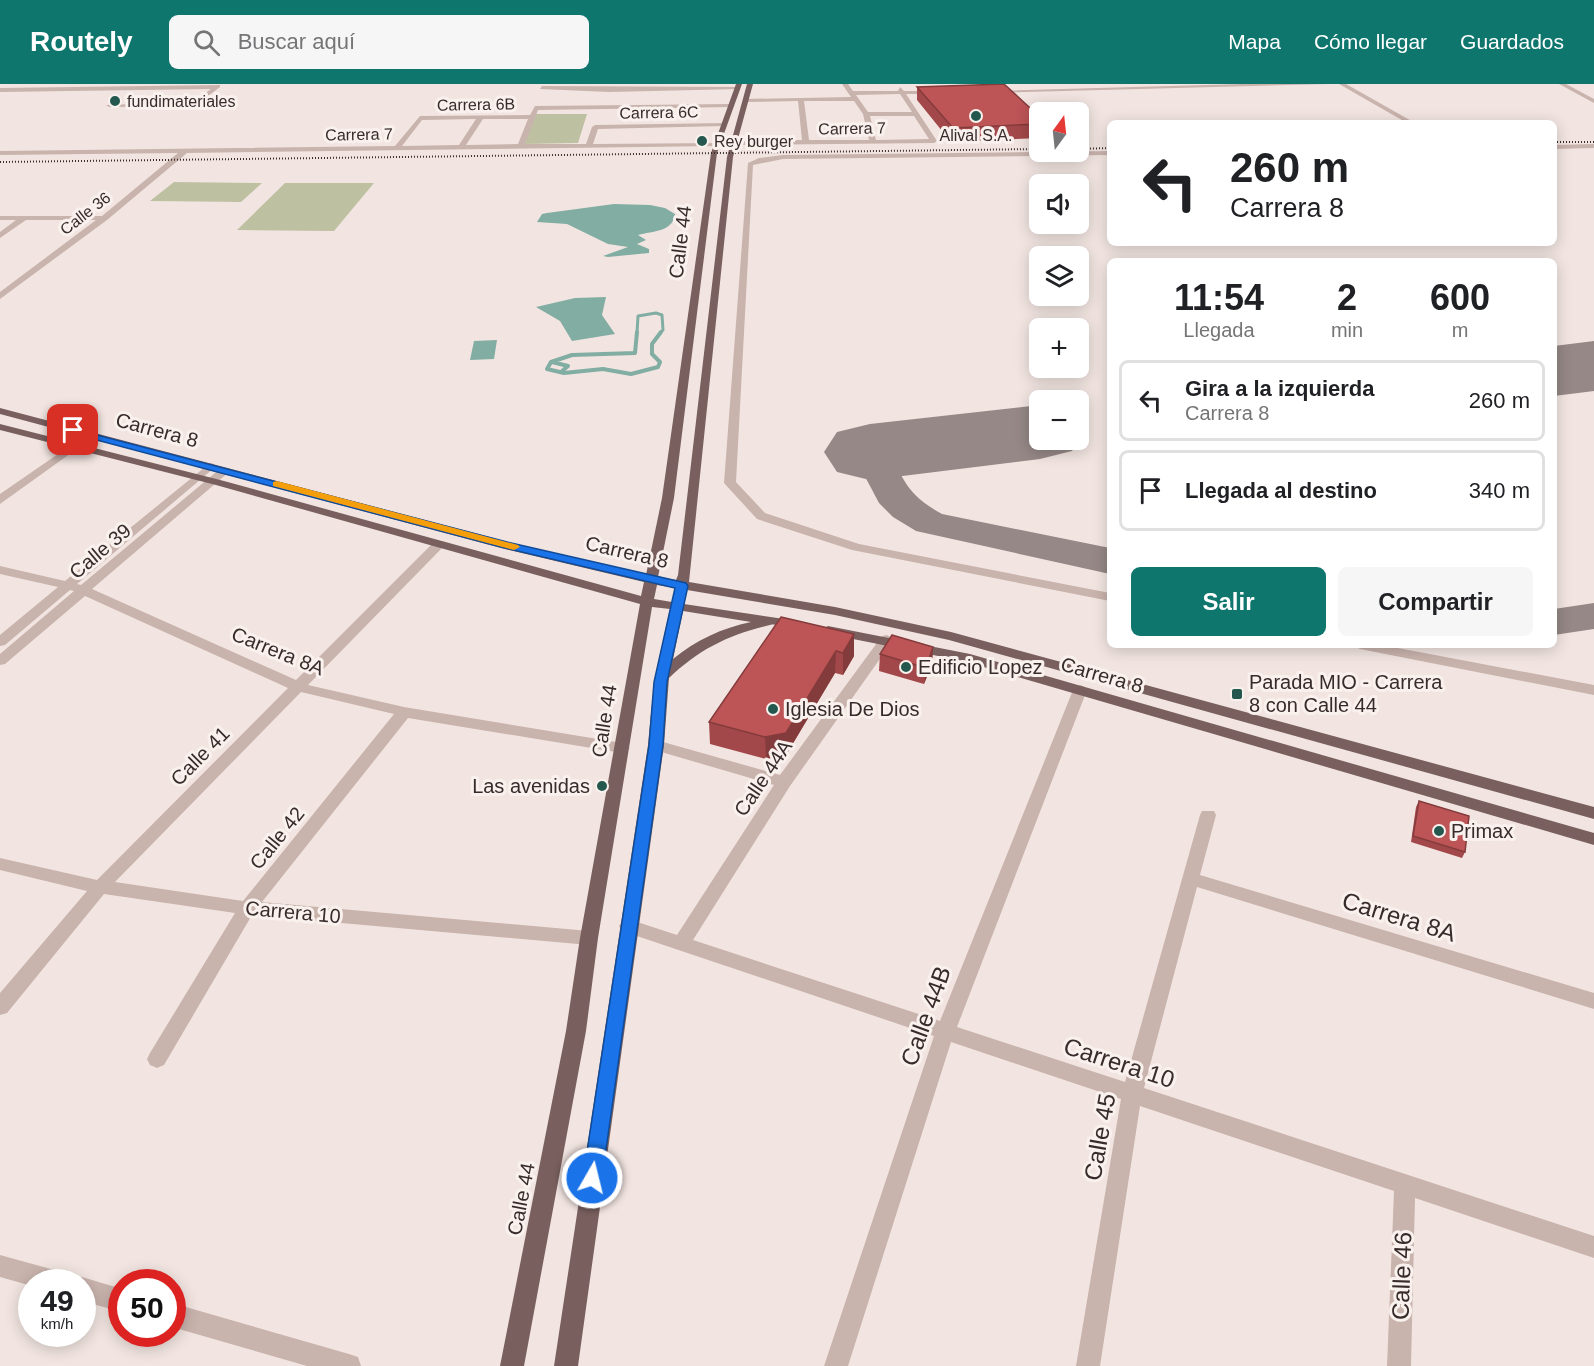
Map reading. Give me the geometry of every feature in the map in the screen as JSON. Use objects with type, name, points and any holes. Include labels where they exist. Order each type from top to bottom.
[{"type":"main road","name":"Calle 44","points":[[566,1366],[656,745],[662,677],[682,586],[733,143],[750,84]]},
{"type":"main road","name":"Calle 44","points":[[512,1366],[576,1031],[589,938],[646,602],[669,487],[714,157],[738,86]]},
{"type":"main road","name":"Carrera 8","points":[[0,411],[505,545],[651,580],[835,611],[951,636],[1594,813]]},
{"type":"main road","name":"Carrera 8","points":[[0,427],[212,481],[646,602],[887,639],[965,657],[1594,839]]},
{"type":"main road","points":[[662,677],[693,649],[712,639],[734,631],[781,622]]},
{"type":"street","points":[[44,89],[53,84]]},
{"type":"street","points":[[609,90],[614,84]]},
{"type":"street","points":[[845,84],[866,114],[873,141]]},
{"type":"street","points":[[896,84],[918,114]]},
{"type":"street","points":[[999,84],[1012,98]]},
{"type":"street","points":[[982,91],[1328,84]]},
{"type":"street","points":[[1342,84],[1407,120]]},
{"type":"street","points":[[1562,84],[1594,101]]},
{"type":"street","points":[[123,94],[133,86]]},
{"type":"street","points":[[0,90],[218,86]]},
{"type":"street","points":[[116,99],[109,105],[195,104],[218,86]]},
{"type":"street","points":[[521,146],[540,95],[669,87],[738,86]]},
{"type":"street","points":[[745,100],[801,100],[948,92]]},
{"type":"street","name":"Carrera 6B","points":[[540,95],[732,106]]},
{"type":"street","points":[[801,100],[806,142]]},
{"type":"street","points":[[866,114],[918,114]]},
{"type":"street","name":"Carrera 7","points":[[733,143],[934,141],[918,114]]},
{"type":"street","points":[[462,146],[481,117]]},
{"type":"street","name":"Carrera 6B","points":[[398,147],[420,118],[531,117]]},
{"type":"street","name":"Carrera 6C","points":[[588,145],[595,127],[724,124]]},
{"type":"street","name":"Carrera 7","points":[[0,153],[718,144]]},
{"type":"street","points":[[1557,147],[1594,146]]},
{"type":"street","name":"Calle 36","points":[[0,296],[104,219],[186,150]]},
{"type":"street","points":[[1107,153],[783,157],[759,160],[750,164],[730,483],[761,516],[856,547],[1107,596]]},
{"type":"street","points":[[0,161],[413,156]]},
{"type":"street","points":[[0,218],[104,219]]},
{"type":"street","points":[[0,236],[24,218]]},
{"type":"street","points":[[0,500],[74,446]]},
{"type":"street","name":"Calle 39","points":[[0,642],[210,466]]},
{"type":"street","name":"Calle 39","points":[[0,661],[225,470]]},
{"type":"street","name":"Calle 41","points":[[0,1007],[100,887],[439,544]]},
{"type":"street","name":"Carrera 8A","points":[[0,570],[83,590],[298,687],[404,712],[622,748]]},
{"type":"street","name":"Calle 44A","points":[[681,944],[784,782],[887,639]]},
{"type":"street","points":[[1376,648],[1594,690]]},
{"type":"street","name":"Calle 44B","points":[[836,1366],[945,1032],[1080,690]]},
{"type":"street","name":"Calle 42","points":[[157,1059],[247,908],[404,712]]},
{"type":"street","points":[[656,745],[784,782]]},
{"type":"street","name":"Calle 45","points":[[1088,1366],[1132,1094],[1208,815]]},
{"type":"street","name":"Carrera 10","points":[[0,864],[100,887],[247,908],[589,938]]},
{"type":"street","name":"Carrera 8A","points":[[1190,878],[1594,1001]]},
{"type":"street","name":"Carrera 10","points":[[628,926],[1594,1247]]},
{"type":"street","name":"Calle 46","points":[[1399,1366],[1405,1185]]},
{"type":"street","points":[[0,1266],[18,1271]]},
{"type":"street","points":[[186,1319],[349,1366]]},
{"type":"green space","points":[[536,114],[587,114],[578,143],[524,144]]},
{"type":"green space","points":[[174,182],[262,183],[241,202],[150,201]]},
{"type":"green space","points":[[285,183],[374,183],[334,231],[237,230]]},
{"type":"water","points":[[614,204],[650,205],[665,208],[675,214],[666,228],[638,235],[646,240],[637,244],[649,249],[649,253],[608,257],[603,256],[628,247],[608,244],[567,224],[537,222],[542,214]]},
{"type":"water","points":[[606,297],[602,315],[615,334],[572,341],[560,321],[536,307],[575,298]]},
{"type":"water","points":[[497,340],[494,359],[470,360],[474,341]]},
{"type":"building","points":[[1004,84],[1029,107],[1029,125],[953,128],[917,87]]},
{"type":"building","name":"Iglesia De Dios","points":[[781,617],[854,634],[843,653],[836,651],[786,733],[765,737],[709,722]]},
{"type":"building","points":[[892,635],[933,647],[926,668],[880,654]]},
{"type":"building","name":"Primax","points":[[1419,801],[1469,816],[1465,852],[1413,836]]},
{"type":"waterway","points":[[637,333],[638,316],[656,313],[662,315],[663,330],[661,332]]},
{"type":"waterway","points":[[637,332],[635,353],[572,355],[551,362],[547,369],[564,373],[603,369],[631,374],[658,367],[660,362],[652,354],[652,344],[661,332]]},
{"type":"waterway","points":[[552,362],[568,366],[561,372]]},
{"type":"taxiway","points":[[870,452],[892,495],[907,509],[930,523],[1107,560]]},
{"type":"taxiway","points":[[1557,622],[1594,616]]},
{"type":"runway","points":[[1557,371],[1594,366]]},
{"type":"runway","points":[[870,452],[1029,433]]},
{"type":"railway","points":[[1557,142],[1594,142]]},
{"type":"railway","points":[[1089,149],[1107,148]]},
{"type":"railway","points":[[0,162],[1029,149]]},
{"type":"slow traffic","points":[[277,484],[514,547]]},
{"type":"place","name":"fundimateriales","points":[[115,101]]},
{"type":"place","name":"Alival S.A.","points":[[976,116]]},
{"type":"place","name":"Rey burger","points":[[702,141]]},
{"type":"place","name":"Edificio Lopez","points":[[906,667]]},
{"type":"place","name":"Parada MIO - Carrera 8 con Calle 44","points":[[1237,694]]},
{"type":"place","name":"Iglesia De Dios","points":[[773,709]]},
{"type":"place","name":"Las avenidas","points":[[602,786]]},
{"type":"place","name":"Primax","points":[[1439,831]]},
{"type":"route","points":[[73,430],[505,545],[682,586],[661,682],[656,745],[592,1178]]}]
